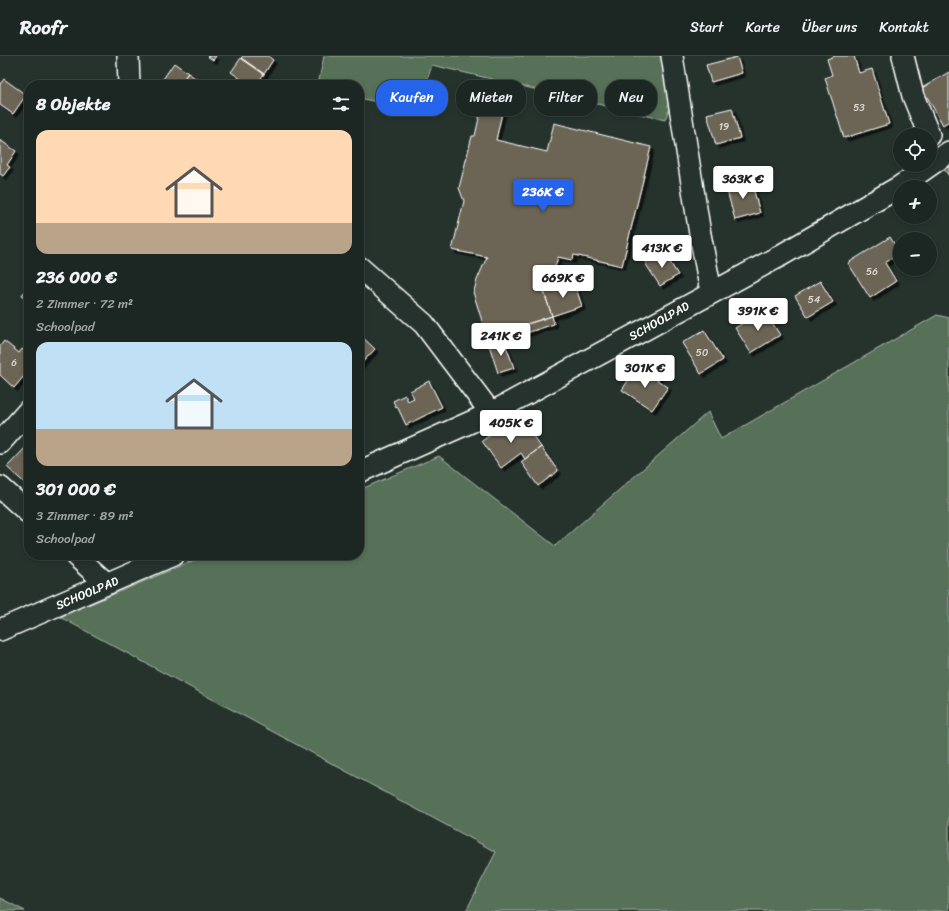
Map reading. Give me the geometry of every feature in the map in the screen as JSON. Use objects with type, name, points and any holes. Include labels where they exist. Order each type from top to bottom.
[{"type":"street","points":[[128,56],[129,80]]},
{"type":"street","points":[[672,56],[700,234],[711,292]]},
{"type":"street","points":[[903,56],[913,96],[927,128]]},
{"type":"street","points":[[937,146],[944,156]]},
{"type":"street","name":"SCHOOLPAD","points":[[364,470],[491,413],[711,292],[778,257],[899,187],[944,156]]},
{"type":"street","points":[[364,271],[424,324],[491,413]]},
{"type":"street","points":[[0,443],[24,416]]},
{"type":"street","points":[[0,487],[24,509]]},
{"type":"street","points":[[81,560],[107,584]]},
{"type":"street","name":"SCHOOLPAD","points":[[0,630],[162,560]]},
{"type":"green space","points":[[324,56],[661,56],[669,109],[665,120],[648,116],[657,116],[657,80],[605,80],[605,106],[597,104],[597,80],[534,80],[534,89],[526,87],[526,80],[496,80],[432,65],[427,80],[376,80],[376,102],[364,99],[364,80],[319,80]]},
{"type":"green space","points":[[937,315],[949,318],[949,911],[466,911],[496,852],[60,617],[194,560],[364,560],[364,488],[439,456],[555,546],[708,412],[721,439]]},
{"type":"green space","points":[[0,898],[25,911],[0,911]]},
{"type":"building","points":[[207,56],[216,56],[213,60]]},
{"type":"building","points":[[243,56],[268,56],[273,60],[264,74],[241,58]]},
{"type":"building","points":[[835,56],[854,56],[859,73],[872,69],[889,124],[844,138],[825,78],[832,75],[827,59]]},
{"type":"building","points":[[737,57],[742,73],[711,82],[706,65]]},
{"type":"building","points":[[241,58],[264,74],[260,80],[242,80],[231,72]]},
{"type":"building","points":[[174,63],[188,73],[183,80],[162,80]]},
{"type":"building","points":[[949,72],[949,121],[943,125],[922,88]]},
{"type":"building","points":[[188,73],[198,80],[183,80]]},
{"type":"building","points":[[4,79],[24,94],[24,98],[13,114],[0,105],[0,84]]},
{"type":"building","points":[[732,108],[740,138],[716,145],[707,114]]},
{"type":"building","points":[[479,116],[501,116],[496,140],[547,152],[554,123],[651,147],[622,266],[574,255],[572,260],[558,257],[554,270],[537,271],[552,316],[487,337],[473,292],[487,257],[452,250],[464,201],[459,188],[472,136],[475,136]]},
{"type":"building","points":[[0,140],[16,151],[7,165],[10,167],[3,176],[0,174]]},
{"type":"building","points":[[949,166],[949,176],[944,169]]},
{"type":"building","points":[[751,180],[760,213],[735,220],[726,187]]},
{"type":"building","points":[[890,237],[893,242],[893,258],[885,263],[896,281],[870,298],[848,263]]},
{"type":"building","points":[[663,251],[678,275],[660,286],[645,263]]},
{"type":"building","points":[[820,281],[833,302],[808,317],[795,296]]},
{"type":"building","points":[[574,282],[582,306],[552,316],[544,292]]},
{"type":"building","points":[[764,310],[780,335],[751,353],[735,328]]},
{"type":"building","points":[[552,316],[554,324],[489,345],[486,337]]},
{"type":"building","points":[[704,330],[723,360],[701,374],[682,343]]},
{"type":"building","points":[[364,339],[375,349],[364,361]]},
{"type":"building","points":[[504,340],[514,368],[498,373],[489,345]]},
{"type":"building","points":[[4,341],[19,353],[22,349],[24,350],[24,376],[14,388],[0,375],[0,346]]},
{"type":"building","points":[[635,370],[647,378],[652,371],[660,376],[657,380],[668,387],[652,410],[622,390]]},
{"type":"building","points":[[429,381],[442,407],[406,425],[393,401],[405,395],[408,401],[414,398],[410,391]]},
{"type":"building","points":[[522,421],[541,447],[525,459],[521,453],[501,468],[482,441],[502,427],[506,432]]},
{"type":"building","points":[[541,447],[558,471],[538,486],[521,462]]},
{"type":"building","points":[[24,449],[24,482],[7,467]]}]
